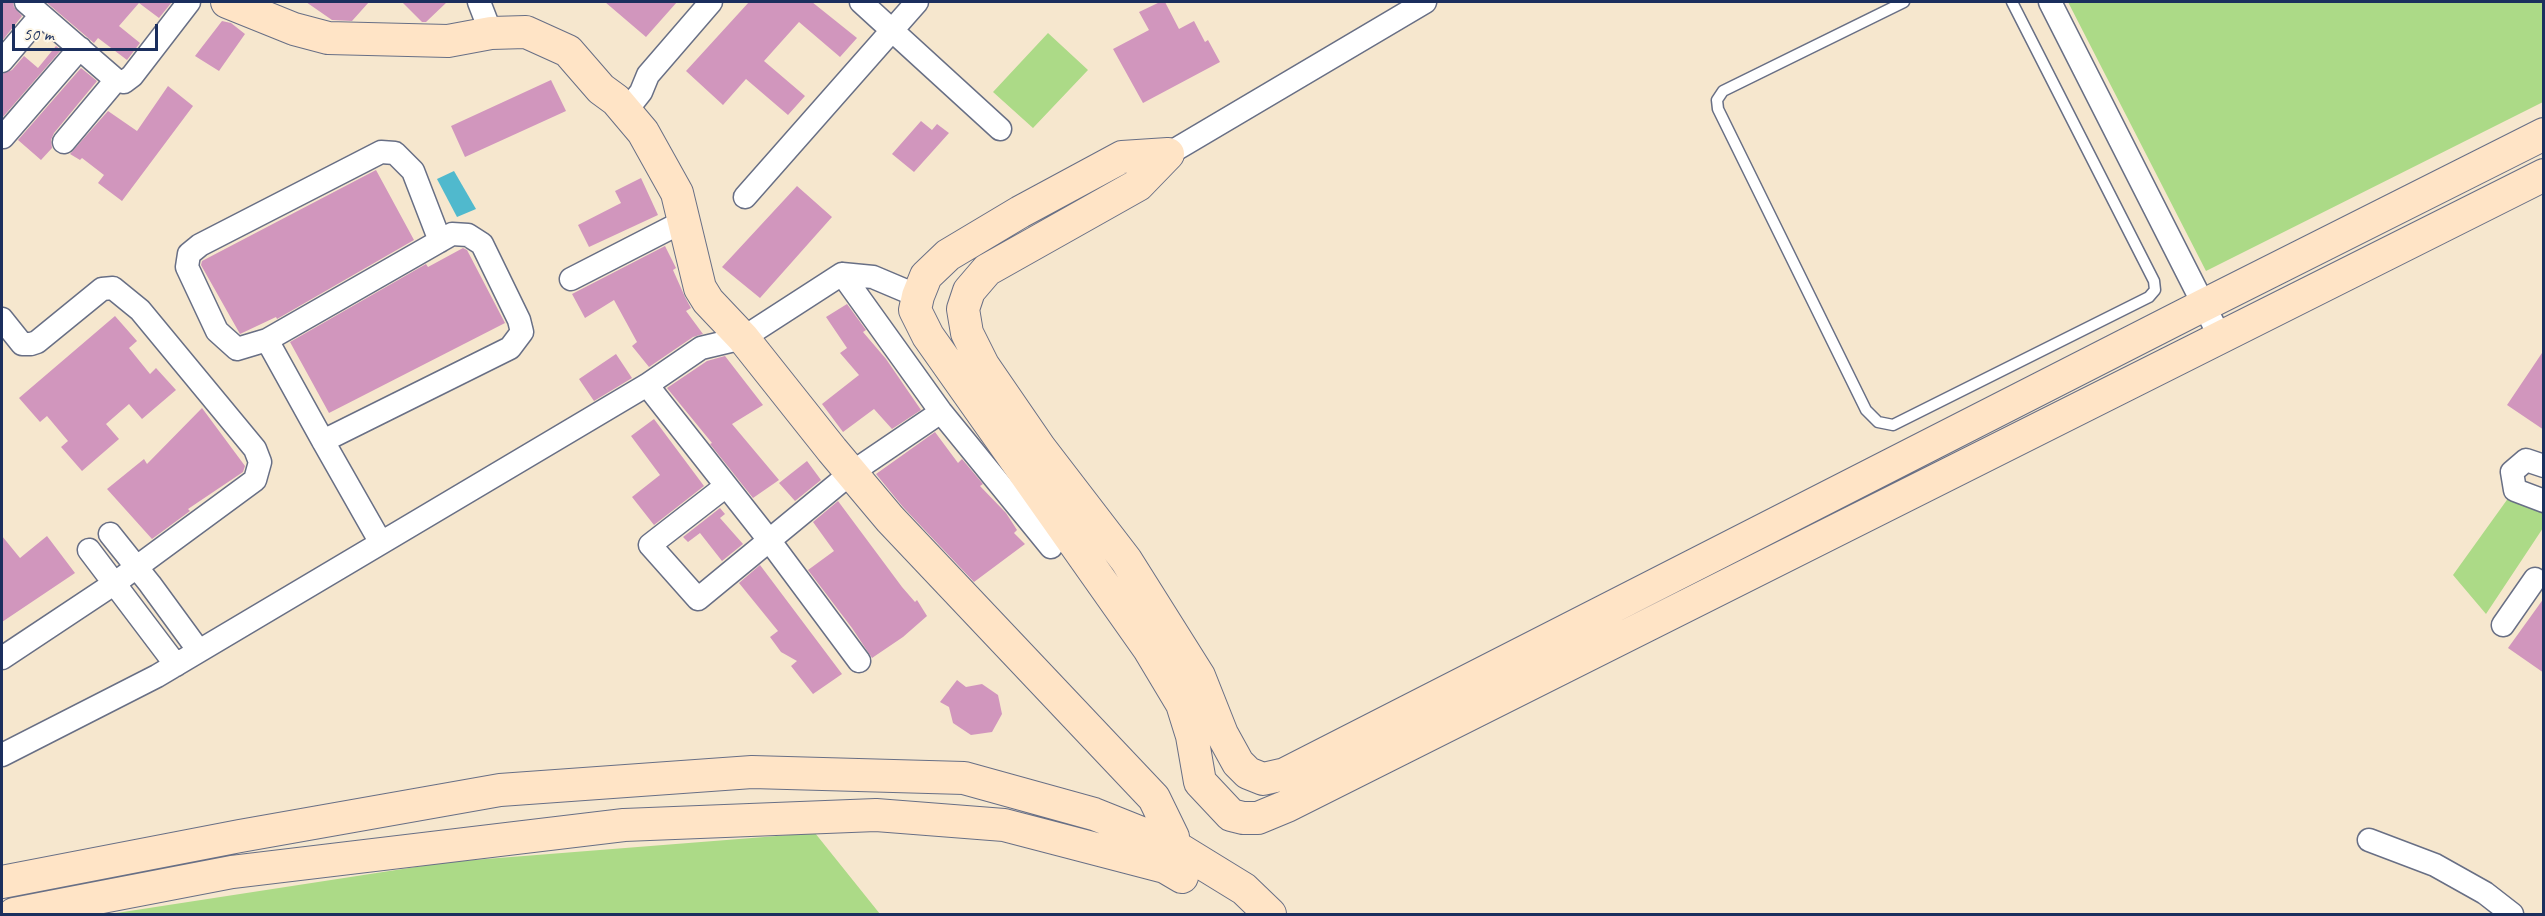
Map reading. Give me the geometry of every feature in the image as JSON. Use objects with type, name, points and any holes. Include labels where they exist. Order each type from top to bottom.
[{"type":"street","points":[[2,61],[34,6],[117,80],[124,82],[132,76],[189,2]]},
{"type":"street","points":[[227,2],[263,8],[294,29],[328,38],[448,41],[491,33],[526,32],[568,51],[601,89],[621,105],[643,132],[677,193],[700,288],[708,302],[743,338],[890,519],[1154,798],[1173,837],[1169,857]]},
{"type":"street","points":[[479,2],[491,33]]},
{"type":"street","points":[[621,105],[641,92],[648,75],[711,2]]},
{"type":"street","points":[[861,2],[1000,129]]},
{"type":"street","points":[[745,197],[918,2]]},
{"type":"street","points":[[1425,2],[1168,154],[1138,185],[987,270],[969,291],[963,309],[967,333],[983,365],[1040,448],[1126,560],[1198,676],[1222,734],[1238,763],[1248,773],[1263,779],[1285,774],[2544,134]]},
{"type":"street","points":[[2050,2],[2202,306],[2220,337]]},
{"type":"street","points":[[3,137],[80,48]]},
{"type":"street","points":[[64,142],[117,80]]},
{"type":"street","points":[[323,441],[510,348],[522,332],[519,320],[482,244],[468,235],[452,234],[440,241],[267,340],[237,349],[217,331],[187,267],[189,254],[200,245],[381,152],[395,153],[413,171],[440,241]]},
{"type":"street","points":[[1168,154],[1122,157],[1020,212],[948,255],[926,276],[915,310],[928,336],[1149,649],[1182,704],[1192,736],[1200,782],[1231,815],[1243,818],[1258,818],[1287,806],[2544,175]]},
{"type":"street","points":[[571,279],[684,221]]},
{"type":"street","points":[[2,755],[176,665],[647,385],[701,348],[743,338],[842,274],[873,277],[918,296]]},
{"type":"street","points":[[842,274],[941,412],[1051,547]]},
{"type":"street","points":[[2,319],[22,344],[31,344],[37,342],[102,289],[113,288],[140,310],[259,455],[259,470],[255,480],[115,584],[2,658]]},
{"type":"street","points":[[267,340],[381,543]]},
{"type":"street","points":[[647,385],[769,540],[859,661]]},
{"type":"street","points":[[726,486],[650,545],[698,599],[852,473],[941,412]]},
{"type":"street","points":[[2542,462],[2526,460],[2512,472],[2515,490],[2544,501]]},
{"type":"street","points":[[110,534],[198,651]]},
{"type":"street","points":[[89,550],[176,665]]},
{"type":"street","points":[[2503,625],[2541,577]]},
{"type":"street","points":[[1154,798],[1163,788],[1200,782],[1238,763]]},
{"type":"street","points":[[2,882],[240,836],[500,790],[752,772],[964,778],[1094,814],[1169,857],[1244,889],[1270,915]]},
{"type":"street","points":[[14,915],[232,872],[624,825],[876,814],[1004,825],[1169,857],[1241,915]]},
{"type":"street","points":[[2369,840],[2435,865],[2485,893],[2512,915]]},
{"type":"lane","points":[[1904,2],[1723,91],[1717,100],[1718,109],[1866,410],[1878,422],[1893,425],[2149,297],[2155,290],[2148,271],[2012,2]]},
{"type":"green space","points":[[2068,2],[2543,2],[2543,102],[2206,271]]},
{"type":"green space","points":[[1048,33],[1088,70],[1033,128],[993,92]]},
{"type":"green space","points":[[2509,497],[2543,513],[2543,528],[2486,614],[2453,575]]},
{"type":"green space","points":[[815,833],[880,914],[110,914],[448,862]]},
{"type":"water","points":[[454,171],[476,209],[457,217],[437,179]]},
{"type":"building","points":[[2,2],[13,2],[14,7],[22,16],[2,41]]},
{"type":"building","points":[[46,2],[172,2],[159,18],[139,3],[119,26],[140,43],[127,60],[98,38],[94,43]]},
{"type":"building","points":[[306,2],[369,2],[352,21],[332,20]]},
{"type":"building","points":[[402,2],[447,2],[426,22],[422,22]]},
{"type":"building","points":[[605,2],[677,2],[646,37]]},
{"type":"building","points":[[749,2],[812,2],[857,38],[840,57],[799,22],[764,61],[805,96],[788,115],[746,79],[723,105],[686,71]]},
{"type":"building","points":[[1165,2],[1179,29],[1194,21],[1205,42],[1208,40],[1220,62],[1143,103],[1113,49],[1149,30],[1139,12]]},
{"type":"building","points":[[222,21],[231,23],[245,34],[219,71],[195,56]]},
{"type":"building","points":[[56,46],[61,50],[2,118],[2,74],[12,70],[24,56],[38,68]]},
{"type":"building","points":[[81,68],[97,81],[54,133],[51,140],[52,148],[41,160],[18,140]]},
{"type":"building","points":[[551,80],[566,111],[465,157],[451,126]]},
{"type":"building","points":[[168,86],[193,106],[122,201],[98,183],[104,175],[82,158],[80,160],[70,154],[108,111],[137,131]]},
{"type":"building","points":[[921,121],[932,130],[937,124],[949,133],[914,172],[892,154]]},
{"type":"building","points":[[376,170],[414,240],[277,319],[276,317],[240,334],[201,265],[202,261]]},
{"type":"building","points":[[641,178],[658,215],[589,247],[578,225],[621,203],[615,191]]},
{"type":"building","points":[[797,186],[832,217],[760,298],[722,267]]},
{"type":"building","points":[[665,246],[676,268],[673,270],[691,308],[686,311],[703,334],[693,337],[649,367],[632,346],[637,342],[614,300],[585,318],[572,294]]},
{"type":"building","points":[[463,248],[467,250],[505,323],[329,413],[290,342],[426,264],[428,267]]},
{"type":"building","points":[[847,304],[866,330],[863,332],[886,359],[921,410],[892,429],[874,409],[843,432],[822,404],[859,375],[840,353],[847,348],[826,317]]},
{"type":"building","points":[[115,316],[137,341],[129,348],[150,374],[156,368],[176,390],[142,419],[129,404],[106,424],[119,439],[82,471],[61,447],[68,441],[47,416],[40,422],[19,398]]},
{"type":"building","points":[[2544,350],[2544,430],[2507,405]]},
{"type":"building","points":[[616,354],[632,378],[594,401],[579,379]]},
{"type":"building","points":[[725,356],[763,405],[732,424],[779,480],[753,498],[667,388],[707,361]]},
{"type":"building","points":[[202,408],[245,466],[243,472],[188,509],[190,511],[152,539],[107,489],[144,459],[147,464]]},
{"type":"building","points":[[654,419],[704,486],[654,525],[632,497],[660,475],[631,436]]},
{"type":"building","points":[[935,432],[958,463],[962,459],[983,484],[980,486],[1006,513],[1017,530],[1014,533],[1025,544],[974,582],[903,507],[876,474]]},
{"type":"building","points":[[807,461],[821,480],[795,501],[779,483]]},
{"type":"building","points":[[838,501],[902,587],[915,602],[917,600],[927,616],[903,637],[872,658],[808,570],[834,551],[813,522]]},
{"type":"building","points":[[720,508],[725,514],[720,518],[743,544],[722,561],[700,533],[688,542],[683,537]]},
{"type":"building","points":[[2,536],[20,558],[47,536],[75,573],[2,622]]},
{"type":"building","points":[[760,565],[842,674],[813,694],[791,666],[797,661],[781,652],[770,637],[778,631],[739,583]]},
{"type":"building","points":[[2544,598],[2544,673],[2508,648]]},
{"type":"building","points":[[957,680],[966,687],[982,684],[998,695],[1002,714],[992,732],[971,735],[953,723],[949,707],[940,702]]}]
